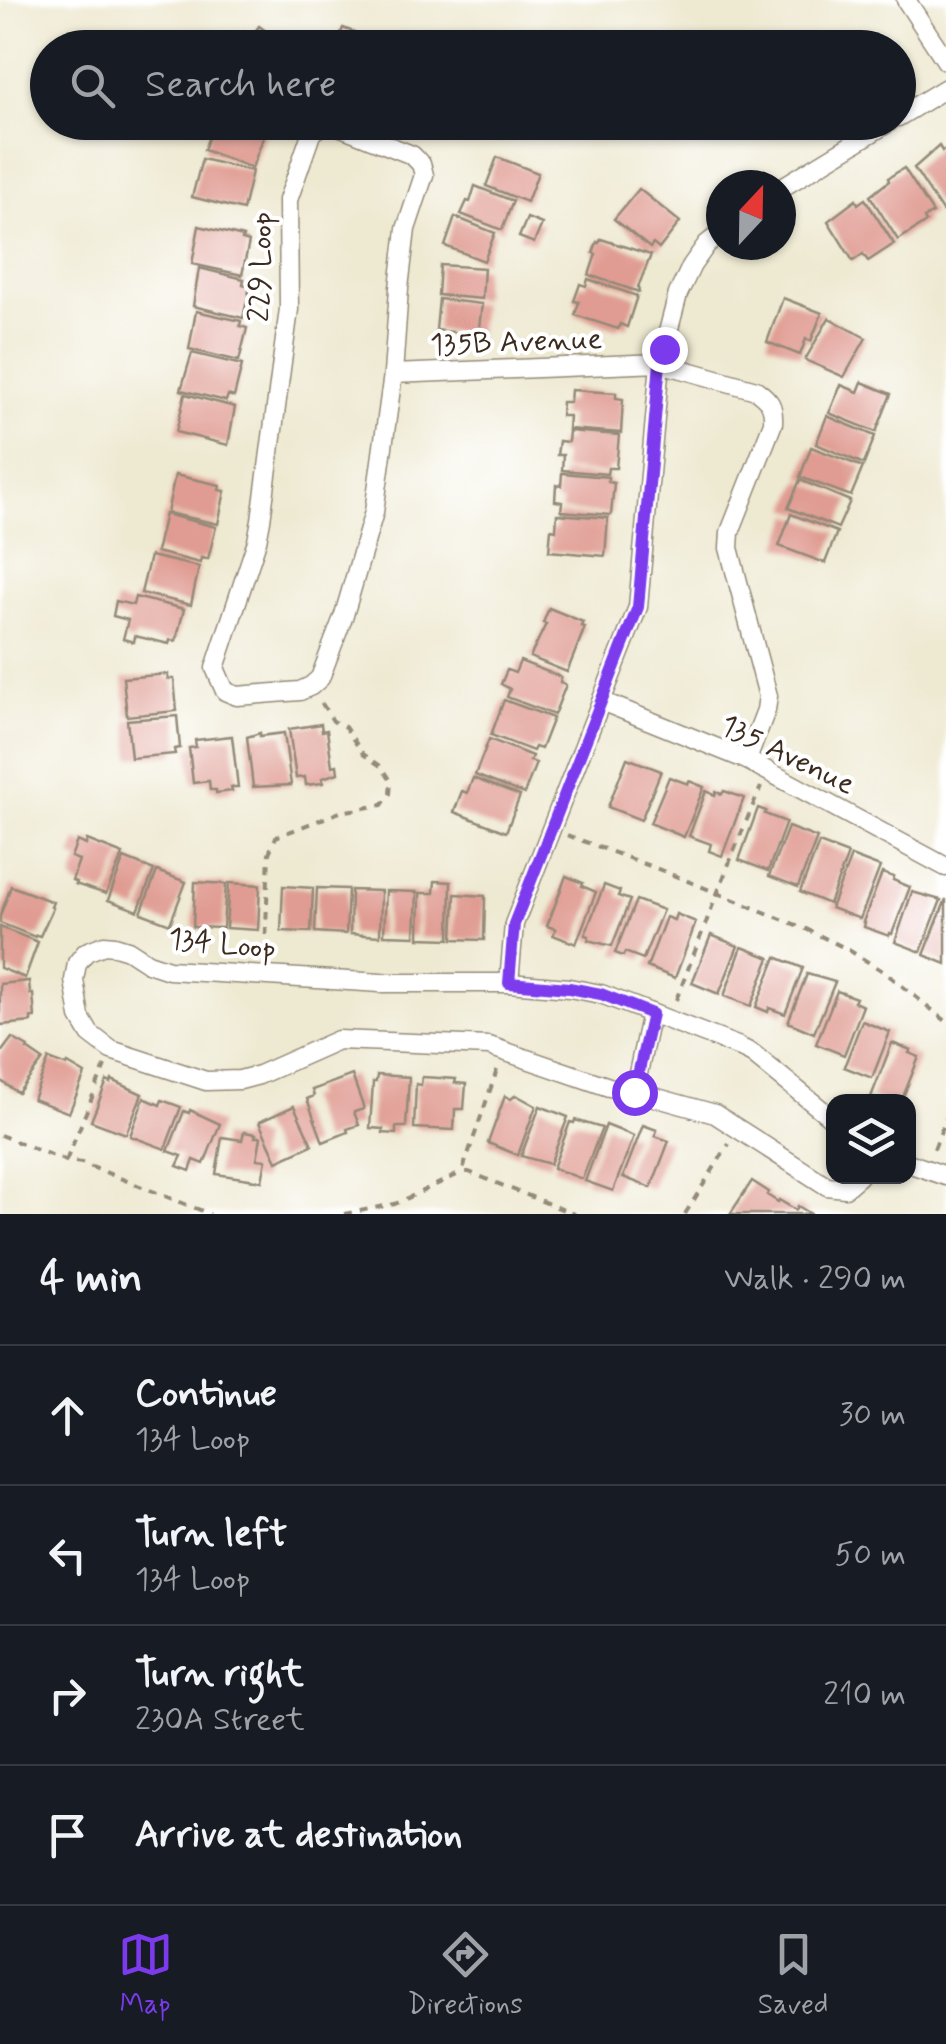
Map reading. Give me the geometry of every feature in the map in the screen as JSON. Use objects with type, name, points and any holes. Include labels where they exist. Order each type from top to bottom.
[{"type":"street","points":[[906,0],[946,61]]},
{"type":"street","points":[[916,106],[946,88]]},
{"type":"street","name":"229 Loop","points":[[309,140],[288,200],[289,309],[261,520],[215,668],[225,691],[237,696],[300,691],[320,678],[344,615],[374,512],[393,374],[406,229],[424,175],[412,155],[374,140]]},
{"type":"street","points":[[796,179],[860,140]]},
{"type":"street","points":[[509,983],[514,924],[638,607],[660,363],[678,294],[706,245]]},
{"type":"street","name":"135B Avenue","points":[[393,374],[660,363],[756,390],[768,399],[774,409],[773,423],[730,532],[728,548],[768,696],[747,760]]},
{"type":"street","name":"135 Avenue","points":[[602,701],[747,760],[946,867]]},
{"type":"street","name":"134 Loop","points":[[826,1113],[738,1046],[601,994],[509,983],[381,983],[168,970],[148,964],[128,950],[104,946],[86,952],[77,964],[74,980],[80,1017],[90,1034],[112,1050],[206,1081],[259,1075],[338,1040],[490,1046],[609,1087],[715,1114],[827,1186],[845,1188],[850,1184]]},
{"type":"street","points":[[634,1092],[652,1014]]},
{"type":"street","points":[[916,1166],[946,1176]]},
{"type":"path","points":[[266,950],[270,854],[276,837],[340,812],[382,805],[390,794],[391,781],[382,767],[363,754],[345,727],[332,722],[318,698]]},
{"type":"path","points":[[676,1000],[761,787]]},
{"type":"path","points":[[551,829],[804,928],[886,973],[946,1021]]},
{"type":"path","points":[[66,1162],[108,1057]]},
{"type":"path","points":[[462,1172],[499,1065]]},
{"type":"path","points":[[934,1149],[946,1118]]},
{"type":"path","points":[[0,1135],[210,1214]]},
{"type":"path","points":[[686,1214],[729,1144]]},
{"type":"path","points":[[344,1214],[394,1204],[462,1172],[574,1214]]},
{"type":"building","points":[[208,140],[262,140],[252,168],[204,150]]},
{"type":"building","points":[[939,146],[942,151],[946,149],[946,208],[942,211],[914,168]]},
{"type":"building","points":[[497,157],[538,173],[527,202],[486,186]]},
{"type":"building","points":[[202,159],[252,171],[243,210],[192,197]]},
{"type":"building","points":[[904,168],[933,213],[898,240],[870,196]]},
{"type":"building","points":[[475,186],[513,201],[502,230],[461,214]]},
{"type":"building","points":[[639,189],[680,222],[659,249],[653,244],[650,248],[614,219]]},
{"type":"building","points":[[865,199],[894,244],[868,261],[863,254],[853,261],[828,221],[856,200],[858,204]]},
{"type":"building","points":[[455,217],[495,233],[484,261],[445,246]]},
{"type":"building","points":[[527,218],[542,224],[534,243],[519,237]]},
{"type":"building","points":[[199,226],[249,242],[242,275],[192,264]]},
{"type":"building","points":[[601,239],[651,255],[639,292],[589,275],[596,254],[593,253]]},
{"type":"building","points":[[440,265],[484,268],[482,299],[438,295]]},
{"type":"building","points":[[199,268],[244,279],[243,284],[250,286],[243,318],[193,306]]},
{"type":"building","points":[[588,279],[637,296],[627,327],[620,324],[618,329],[575,315],[579,302],[574,301],[580,284],[586,286]]},
{"type":"building","points":[[783,298],[822,313],[811,341],[806,339],[800,355],[767,342]]},
{"type":"building","points":[[439,299],[482,304],[478,335],[436,330]]},
{"type":"building","points":[[196,311],[241,321],[240,326],[247,328],[239,361],[189,349]]},
{"type":"building","points":[[829,318],[866,338],[844,377],[805,360]]},
{"type":"building","points":[[192,353],[242,365],[234,397],[228,395],[226,401],[181,390]]},
{"type":"building","points":[[862,382],[891,394],[876,432],[829,413],[841,385],[858,392]]},
{"type":"building","points":[[571,390],[616,393],[616,398],[623,399],[621,433],[568,429],[569,416],[561,416],[562,402],[570,402]]},
{"type":"building","points":[[185,394],[235,407],[228,445],[176,432]]},
{"type":"building","points":[[827,416],[875,436],[864,464],[816,444]]},
{"type":"building","points":[[569,431],[619,435],[616,468],[608,468],[607,474],[562,470],[563,455],[557,455],[559,441],[568,442]]},
{"type":"building","points":[[811,447],[863,467],[851,496],[800,477]]},
{"type":"building","points":[[562,473],[608,477],[608,482],[614,483],[611,515],[561,511],[562,502],[555,501]]},
{"type":"building","points":[[175,475],[220,485],[219,490],[225,491],[218,524],[167,513]]},
{"type":"building","points":[[800,480],[850,501],[838,528],[788,508]]},
{"type":"building","points":[[165,514],[216,527],[208,559],[201,558],[200,563],[156,552]]},
{"type":"building","points":[[557,514],[608,518],[605,556],[549,551]]},
{"type":"building","points":[[791,514],[837,532],[825,563],[779,546]]},
{"type":"building","points":[[150,556],[199,567],[191,605],[141,593]]},
{"type":"building","points":[[135,597],[184,609],[176,641],[170,640],[169,644],[135,636],[134,642],[123,639],[128,620],[113,616],[116,601],[133,605]]},
{"type":"building","points":[[549,608],[583,622],[581,626],[585,627],[567,672],[530,657]]},
{"type":"building","points":[[520,661],[561,677],[560,682],[566,685],[554,715],[507,697],[510,689],[501,684],[507,670],[515,673]]},
{"type":"building","points":[[168,674],[168,679],[174,679],[177,711],[127,716],[123,678]]},
{"type":"building","points":[[504,700],[553,718],[541,749],[535,747],[533,751],[491,735]]},
{"type":"building","points":[[177,716],[180,748],[174,749],[175,754],[131,758],[127,720]]},
{"type":"building","points":[[321,724],[322,731],[327,730],[332,766],[337,765],[338,773],[322,778],[323,783],[306,785],[305,777],[296,778],[289,729]]},
{"type":"building","points":[[284,733],[291,785],[253,787],[247,737]]},
{"type":"building","points":[[232,736],[238,787],[216,793],[210,790],[209,781],[193,783],[189,748],[196,747],[195,740]]},
{"type":"building","points":[[489,739],[532,756],[530,761],[536,763],[524,794],[475,775]]},
{"type":"building","points":[[627,758],[661,771],[641,820],[608,807]]},
{"type":"building","points":[[669,777],[704,787],[684,837],[650,823]]},
{"type":"building","points":[[473,778],[520,796],[506,832],[454,812],[462,791],[467,793]]},
{"type":"building","points":[[706,791],[715,795],[724,791],[744,798],[722,856],[709,851],[711,844],[689,836]]},
{"type":"building","points":[[758,808],[786,822],[768,871],[739,860]]},
{"type":"building","points":[[788,827],[817,838],[798,887],[769,876]]},
{"type":"building","points":[[87,840],[123,854],[106,894],[72,880],[79,860],[71,857],[77,841],[86,845]]},
{"type":"building","points":[[819,843],[848,854],[829,904],[800,892]]},
{"type":"building","points":[[851,856],[880,867],[860,919],[831,908]]},
{"type":"building","points":[[124,858],[154,870],[138,911],[108,900]]},
{"type":"building","points":[[157,871],[186,882],[170,924],[141,913]]},
{"type":"building","points":[[882,873],[910,887],[889,936],[864,927],[863,922]]},
{"type":"building","points":[[566,876],[596,892],[576,944],[553,935],[556,929],[547,926]]},
{"type":"building","points":[[435,881],[451,882],[450,939],[419,938],[420,893],[434,893]]},
{"type":"building","points":[[195,882],[226,884],[223,928],[193,927]]},
{"type":"building","points":[[229,883],[260,885],[258,930],[226,928]]},
{"type":"building","points":[[604,885],[630,900],[612,946],[588,940],[585,935]]},
{"type":"building","points":[[11,886],[53,902],[40,936],[0,923]]},
{"type":"building","points":[[283,886],[313,888],[311,932],[281,931]]},
{"type":"building","points":[[317,888],[348,889],[346,934],[315,932]]},
{"type":"building","points":[[351,890],[381,891],[380,936],[350,934]]},
{"type":"building","points":[[386,891],[417,892],[415,936],[384,935]]},
{"type":"building","points":[[912,892],[941,900],[921,952],[895,942]]},
{"type":"building","points":[[455,894],[485,896],[484,940],[453,939]]},
{"type":"building","points":[[946,899],[946,964],[924,955]]},
{"type":"building","points":[[636,900],[663,910],[643,959],[625,952],[623,956],[615,953]]},
{"type":"building","points":[[676,914],[696,922],[675,978],[647,967],[666,917],[674,920]]},
{"type":"building","points":[[0,927],[38,942],[25,978],[0,968]]},
{"type":"building","points":[[711,935],[738,946],[719,994],[692,983]]},
{"type":"building","points":[[742,947],[770,958],[751,1006],[724,996]]},
{"type":"building","points":[[776,957],[803,968],[785,1014],[756,1007]]},
{"type":"building","points":[[807,974],[835,982],[814,1033],[788,1022]]},
{"type":"building","points":[[29,981],[35,1018],[31,1022],[0,1025],[0,984]]},
{"type":"building","points":[[837,991],[856,998],[854,1002],[863,1006],[844,1055],[816,1044]]},
{"type":"building","points":[[862,1021],[890,1032],[872,1078],[844,1067]]},
{"type":"building","points":[[12,1038],[43,1060],[18,1093],[0,1080],[0,1054]]},
{"type":"building","points":[[892,1043],[919,1057],[904,1094],[872,1094]]},
{"type":"building","points":[[49,1059],[85,1074],[69,1113],[33,1099]]},
{"type":"building","points":[[352,1075],[364,1109],[354,1112],[359,1125],[323,1142],[307,1099],[314,1096],[312,1090]]},
{"type":"building","points":[[377,1075],[409,1077],[406,1127],[396,1127],[396,1134],[370,1128],[373,1082]]},
{"type":"building","points":[[422,1077],[456,1079],[455,1083],[466,1084],[464,1109],[455,1109],[454,1130],[414,1128],[416,1084],[421,1085]]},
{"type":"building","points":[[107,1081],[142,1094],[126,1134],[91,1121]]},
{"type":"building","points":[[516,1095],[536,1106],[518,1155],[488,1143],[505,1096],[511,1099]]},
{"type":"building","points":[[144,1098],[160,1105],[162,1100],[181,1107],[165,1149],[130,1136]]},
{"type":"building","points":[[294,1106],[312,1145],[277,1161],[259,1122]]},
{"type":"building","points":[[540,1106],[568,1117],[550,1164],[521,1156]]},
{"type":"building","points":[[184,1111],[220,1124],[204,1164],[194,1160],[190,1171],[177,1166],[182,1156],[168,1151]]},
{"type":"building","points":[[570,1122],[602,1128],[582,1179],[553,1168]]},
{"type":"building","points":[[606,1125],[634,1136],[613,1191],[585,1181]]},
{"type":"building","points":[[643,1125],[657,1130],[655,1136],[669,1141],[651,1188],[623,1177]]},
{"type":"building","points":[[244,1132],[261,1137],[257,1159],[266,1160],[262,1181],[216,1174],[222,1137],[242,1140]]},
{"type":"building","points":[[752,1181],[778,1202],[796,1210],[798,1206],[811,1214],[730,1214]]},
{"type":"route","points":[[634,1092],[652,1014],[601,994],[509,983],[514,924],[638,607],[664,349]]}]
